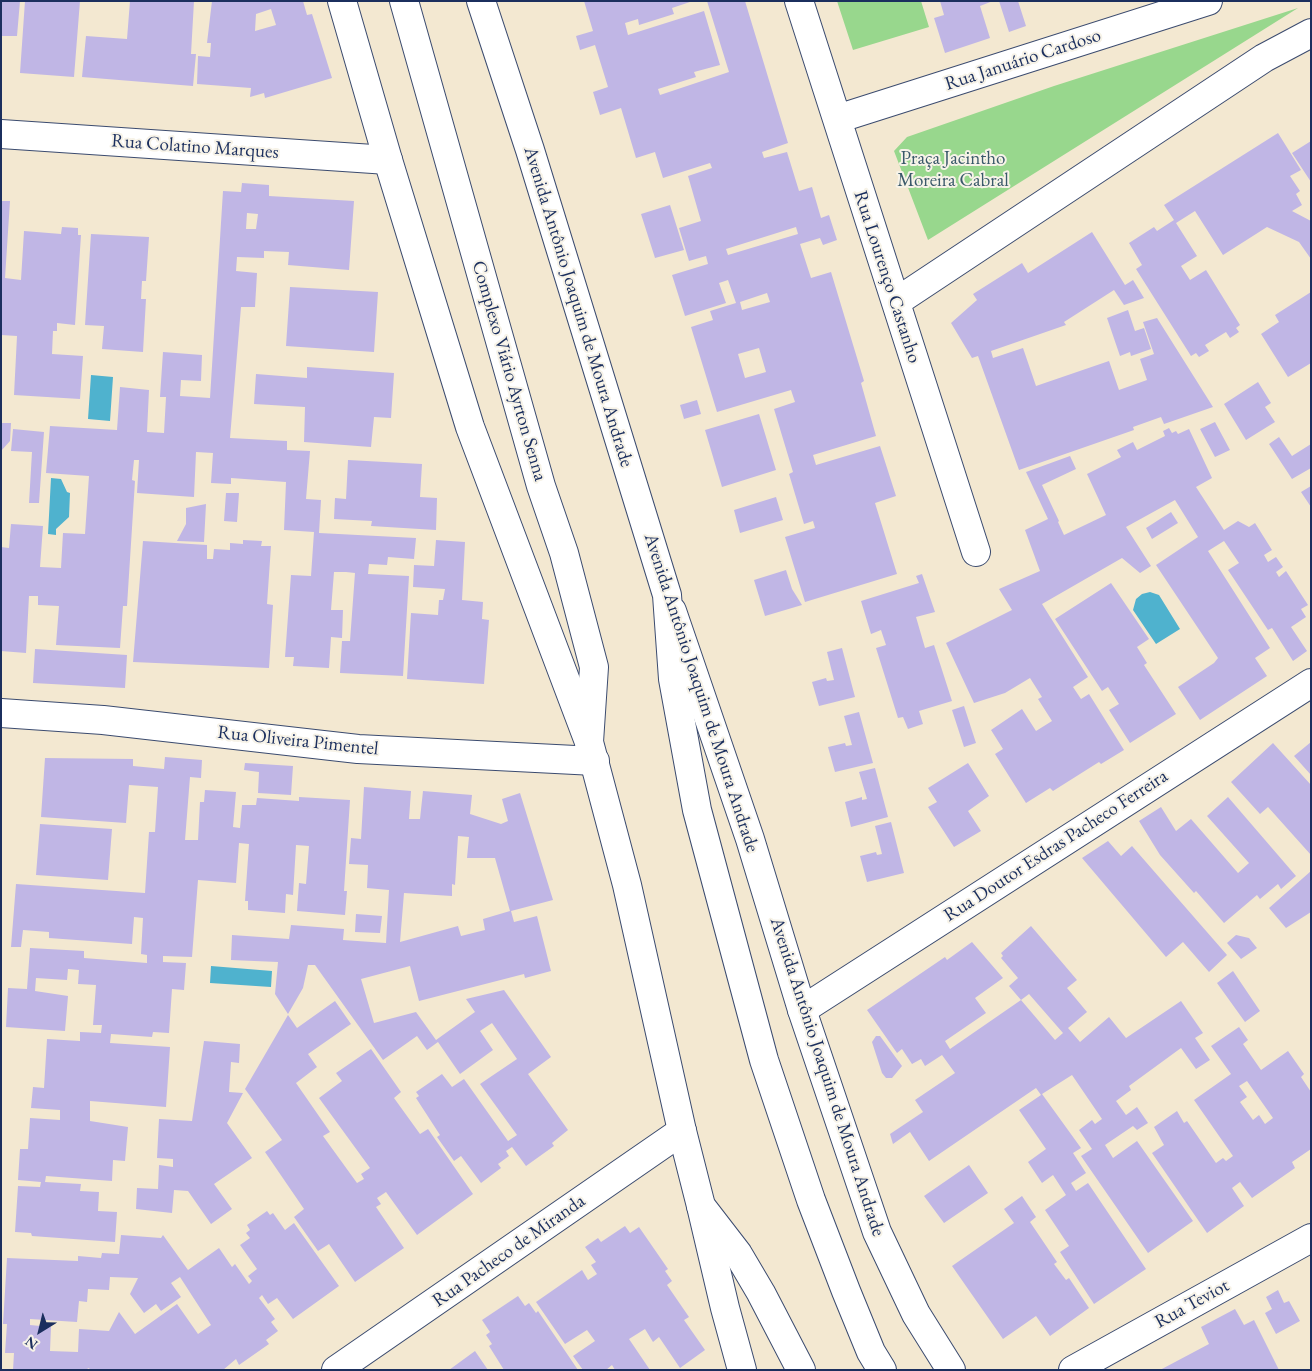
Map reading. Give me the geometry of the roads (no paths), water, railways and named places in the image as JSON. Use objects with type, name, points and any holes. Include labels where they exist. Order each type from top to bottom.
[{"type":"main road","points":[[342,1],[388,160],[470,427],[592,752],[629,894],[724,1308],[742,1370]]},
{"type":"main road","name":"Complexo Viário Ayrton Senna","points":[[404,1],[541,486],[564,553],[583,623],[594,667],[592,752]]},
{"type":"main road","name":"Rua Lourenço Castanho","points":[[800,1],[976,552]]},
{"type":"main road","name":"Rua Januário Cardoso","points":[[837,119],[1208,1]]},
{"type":"main road","name":"Avenida Antônio Joaquim de Moura Andrade","points":[[486,9],[667,595],[750,839],[802,1010],[876,1232],[916,1314],[951,1370]]},
{"type":"main road","points":[[896,302],[1264,58],[1311,33]]},
{"type":"main road","name":"Rua Colatino Marques","points":[[1,134],[388,160]]},
{"type":"main road","points":[[667,595],[673,679],[697,810],[761,1050],[811,1200],[871,1352],[882,1370]]},
{"type":"main road","name":"Rua Doutor Esdras Pacheco Ferreira","points":[[802,1010],[1311,683]]},
{"type":"main road","name":"Rua Oliveira Pimentel","points":[[1,713],[103,720],[358,749],[592,752]]},
{"type":"main road","name":"Rua Pacheco de Miranda","points":[[336,1370],[682,1131]]},
{"type":"main road","points":[[701,1206],[738,1254],[761,1292],[801,1370]]},
{"type":"main road","name":"Rua Teviot","points":[[1073,1370],[1311,1238]]},
{"type":"water","points":[[91,375],[113,377],[110,421],[88,419]]},
{"type":"water","points":[[51,478],[61,479],[67,492],[70,493],[69,517],[56,529],[56,535],[48,534]]},
{"type":"water","points":[[1150,592],[1159,595],[1180,629],[1156,644],[1133,610],[1136,599],[1142,594]]},
{"type":"water","points":[[211,966],[272,971],[271,987],[210,983]]},
{"type":"park label","name":"Praça Jacintho Moreira Cabral","points":[[953,170]]}]
